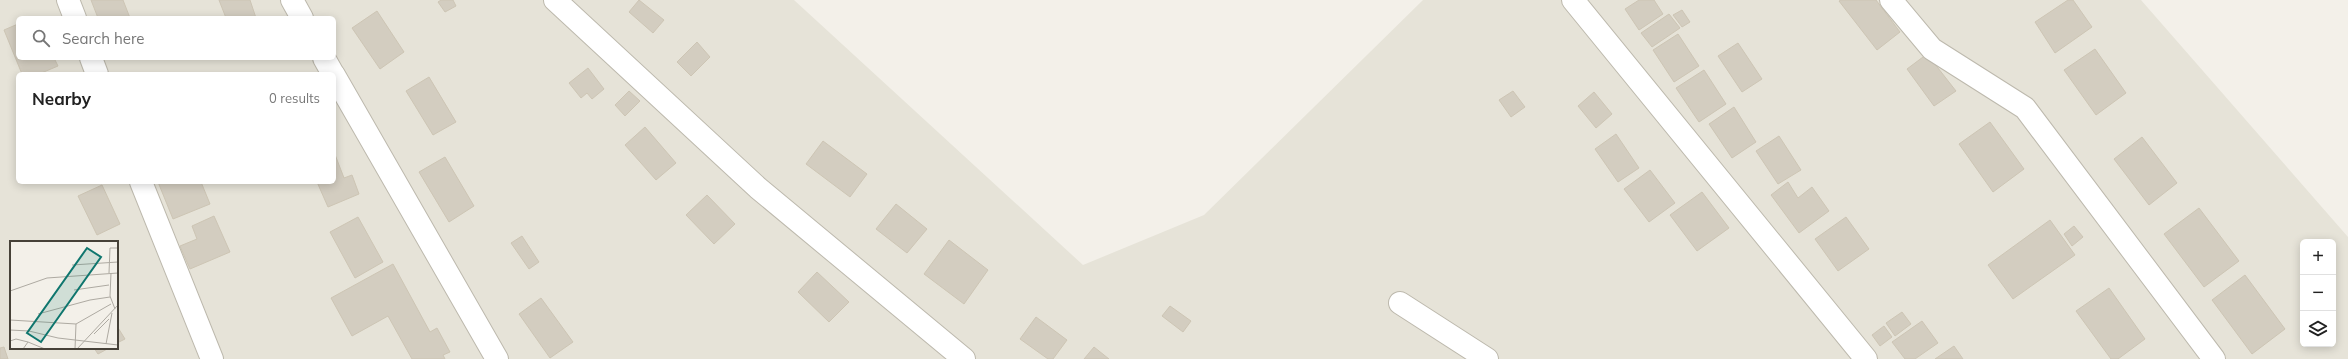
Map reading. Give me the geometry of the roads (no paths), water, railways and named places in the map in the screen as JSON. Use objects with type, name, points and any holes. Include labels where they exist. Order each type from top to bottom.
[{"type":"street","points":[[68,0],[74,16]]},
{"type":"street","points":[[292,0],[301,16]]},
{"type":"street","points":[[555,0],[758,188],[964,359]]},
{"type":"street","points":[[1573,0],[1866,359]]},
{"type":"street","points":[[1891,0],[1932,49],[2025,108],[2214,359]]},
{"type":"street","points":[[92,60],[96,72]]},
{"type":"street","points":[[325,60],[332,72]]},
{"type":"street","points":[[336,78],[497,359]]},
{"type":"street","points":[[142,184],[212,359]]},
{"type":"street","points":[[1400,303],[1487,359]]}]
